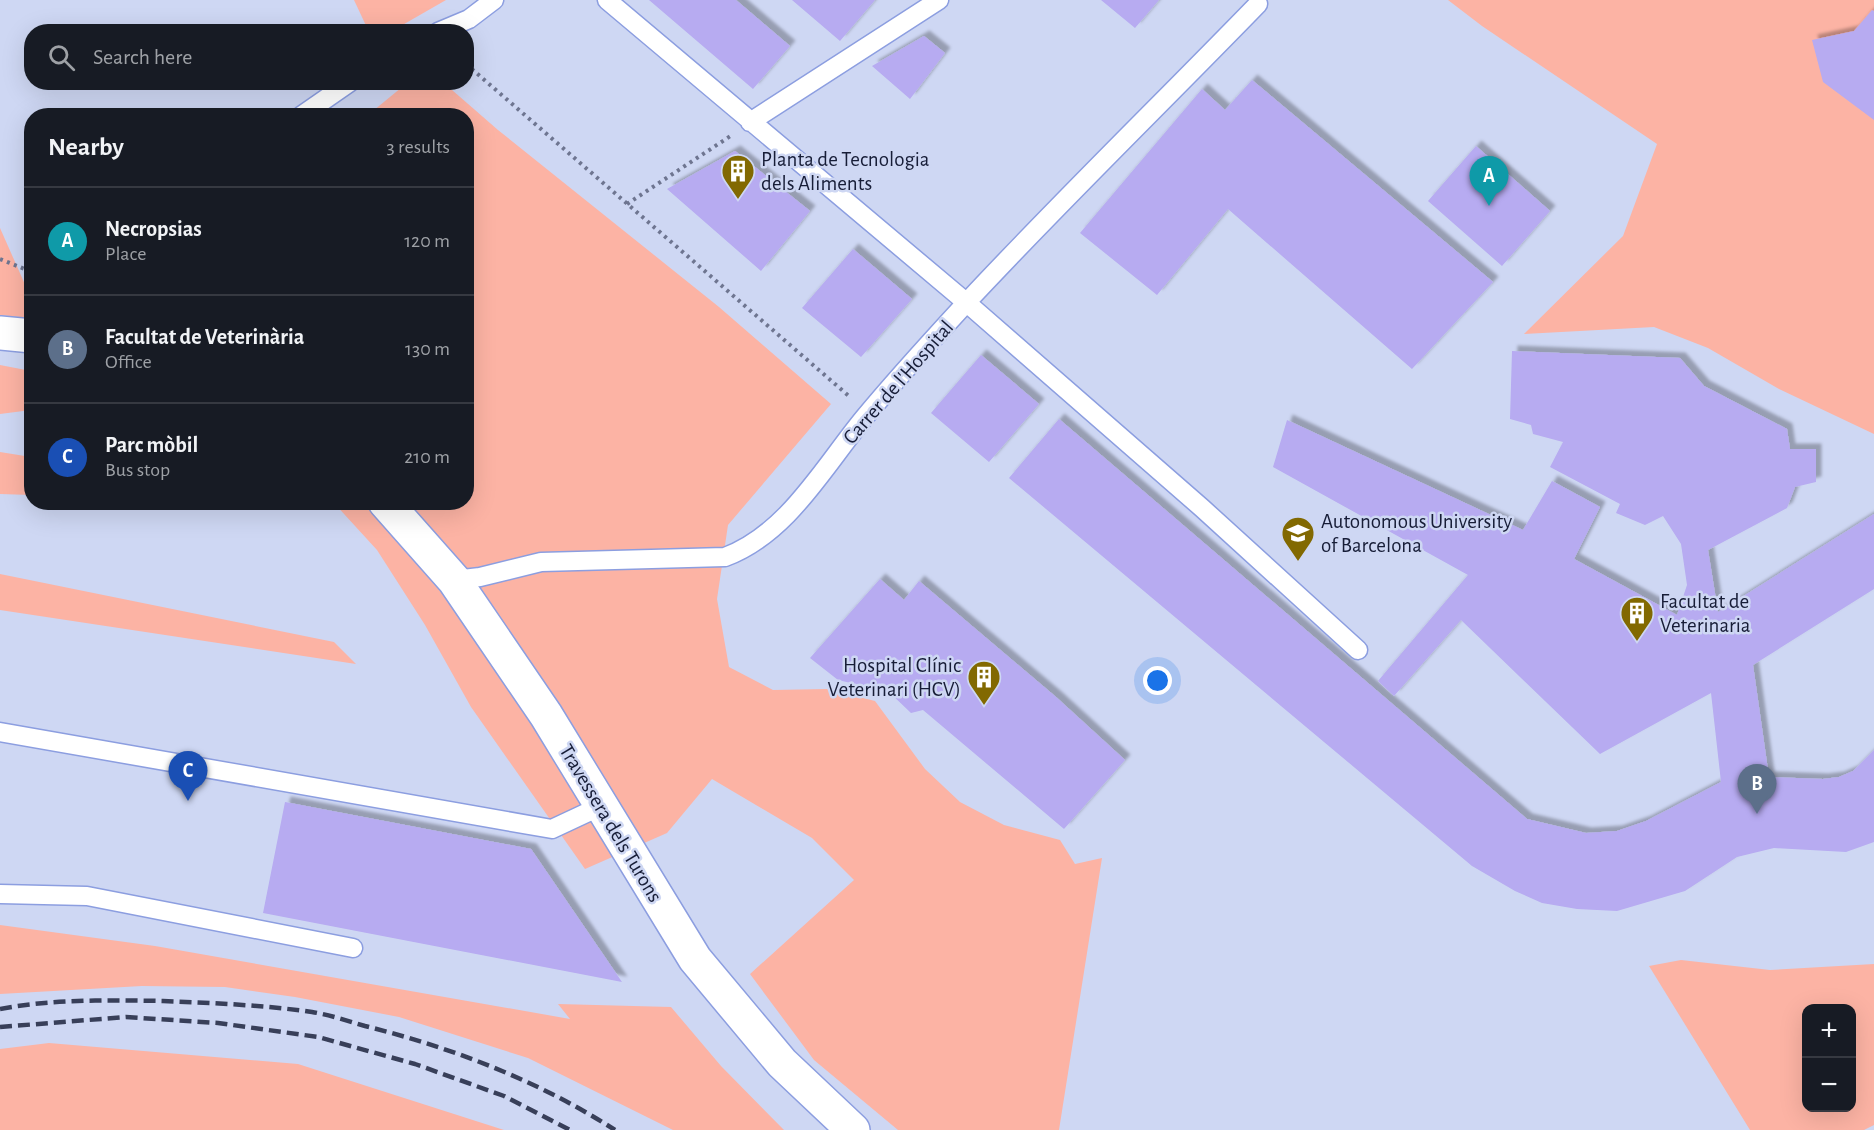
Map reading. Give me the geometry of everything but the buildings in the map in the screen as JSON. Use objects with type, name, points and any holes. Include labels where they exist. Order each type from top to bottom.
[{"type":"street","points":[[0,333],[24,335]]},
{"type":"street","name":"Travessera dels Turons","points":[[392,510],[454,580],[546,715],[599,807],[694,959],[782,1063],[852,1130]]},
{"type":"lane","points":[[457,24],[469,19],[494,0]]},
{"type":"lane","points":[[607,0],[967,303],[1202,508],[1358,650]]},
{"type":"lane","points":[[750,122],[939,0]]},
{"type":"lane","name":"Carrer de l'Hospital","points":[[454,580],[480,577],[541,562],[690,560],[725,557],[746,549],[777,525],[868,413],[967,303],[1258,4]]},
{"type":"lane","points":[[313,108],[338,90]]},
{"type":"lane","points":[[0,732],[552,829],[599,807]]},
{"type":"lane","points":[[0,894],[87,896],[353,948]]},
{"type":"path","points":[[474,71],[868,413]]},
{"type":"path","points":[[627,204],[750,122]]},
{"type":"path","points":[[0,260],[24,269]]},
{"type":"shaded area","points":[[354,0],[446,0],[404,24],[365,24]]},
{"type":"shaded area","points":[[1448,0],[1874,0],[1874,434],[1779,389],[1708,348],[1654,327],[1524,334],[1623,236],[1657,144],[1482,26]]},
{"type":"shaded area","points":[[398,90],[452,90],[473,108],[377,108]]},
{"type":"shaded area","points":[[474,109],[719,307],[831,404],[728,525],[717,599],[729,667],[773,690],[827,689],[875,701],[925,769],[960,802],[1004,825],[1060,840],[1075,864],[1102,858],[1059,1130],[898,1130],[814,1060],[750,974],[854,880],[812,838],[712,779],[667,833],[585,869],[471,707],[425,625],[377,550],[340,510],[474,510]]},
{"type":"shaded area","points":[[0,228],[24,282],[24,317],[0,315]]},
{"type":"shaded area","points":[[0,365],[24,370],[24,411],[0,414]]},
{"type":"shaded area","points":[[0,452],[24,456],[24,495],[0,494]]},
{"type":"shaded area","points":[[0,574],[334,642],[356,664],[0,610]]},
{"type":"shaded area","points":[[0,925],[155,946],[570,1019],[558,1004],[671,1007],[721,1066],[784,1130],[673,1130],[528,1058],[399,1017],[295,997],[225,987],[142,986],[0,994]]},
{"type":"shaded area","points":[[1681,960],[1770,970],[1874,964],[1874,1125],[1864,1130],[1750,1130],[1649,966]]},
{"type":"shaded area","points":[[49,1043],[298,1064],[504,1130],[0,1130],[0,1049]]},
{"type":"railway","points":[[0,1009],[102,1000],[238,1005],[319,1013],[430,1045],[494,1068],[556,1096],[615,1130]]},
{"type":"railway","points":[[0,1027],[126,1017],[218,1023],[318,1037],[415,1064],[504,1096],[570,1130]]},
{"type":"place","name":"Planta de Tecnologia dels Aliments","points":[[738,200]]},
{"type":"place","name":"Necropsias","points":[[1489,206]]},
{"type":"place","name":"Autonomous University of Barcelona","points":[[1298,562]]},
{"type":"place","name":"Facultat de Veterinaria","points":[[1637,642]]},
{"type":"place","name":"Hospital Clínic Veterinari (HCV)","points":[[984,706]]},
{"type":"place","name":"Parc mòbil","points":[[188,801]]},
{"type":"place","name":"Facultat de Veterinària","points":[[1757,814]]}]
